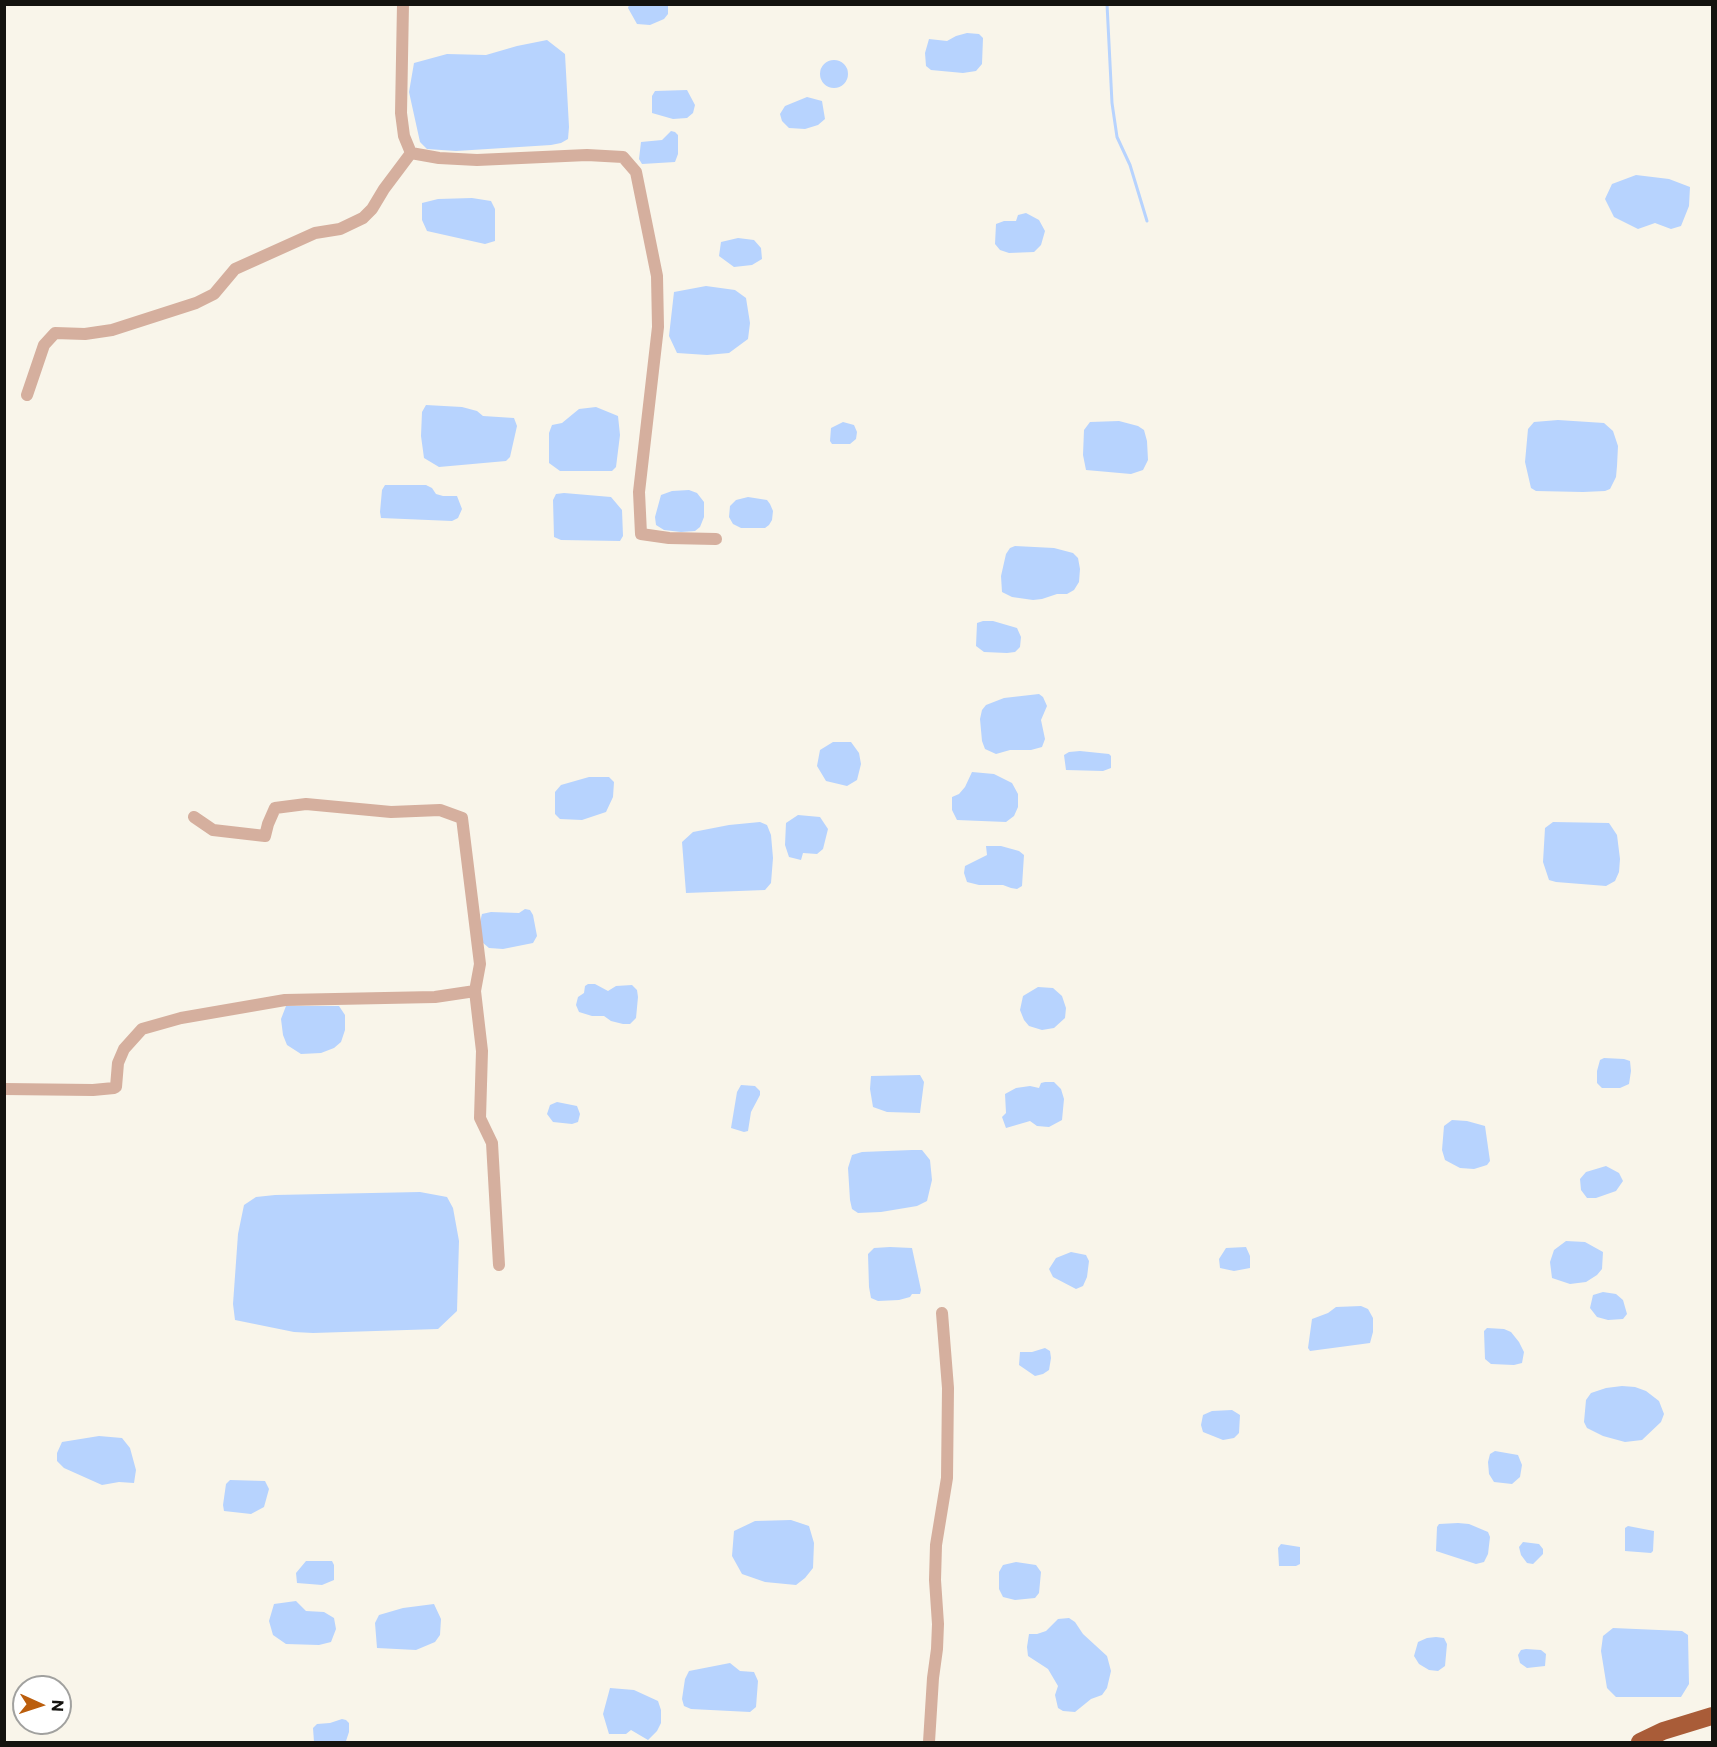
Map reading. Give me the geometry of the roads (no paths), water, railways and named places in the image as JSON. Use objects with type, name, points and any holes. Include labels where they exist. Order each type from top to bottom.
[{"type":"highway","points":[[1640,1743],[1664,1731],[1713,1716]]},
{"type":"street","points":[[403,4],[400,113],[404,136],[411,153]]},
{"type":"street","points":[[27,395],[44,345],[55,333],[85,334],[112,330],[195,303],[214,294],[235,269],[315,233],[340,229],[363,218],[372,209],[411,153]]},
{"type":"street","points":[[411,153],[439,158],[477,160],[587,154],[623,157],[636,172],[657,276],[657,317],[639,492],[642,534],[669,538],[716,538]]},
{"type":"street","points":[[194,817],[213,830],[265,836],[275,808],[306,804],[391,813],[440,810],[462,818],[480,964],[475,991],[482,1051],[480,1118],[492,1143],[499,1265]]},
{"type":"street","points":[[4,1089],[93,1090],[114,1088],[116,1087],[118,1064],[124,1049],[142,1029],[181,1018],[285,1000],[435,997],[475,991]]},
{"type":"street","points":[[929,1743],[937,1648],[936,1545],[947,1478],[948,1388],[942,1313]]},
{"type":"water","points":[[629,5],[668,5],[668,14],[664,19],[650,25],[637,24],[628,8]]},
{"type":"water","points":[[967,33],[979,34],[983,38],[982,64],[976,71],[963,73],[931,70],[926,66],[925,53],[929,39],[947,41]]},
{"type":"water","points":[[547,40],[565,54],[568,139],[551,145],[456,151],[427,149],[420,142],[409,92],[414,63],[447,54],[486,55]]},
{"type":"water","points":[[834,60],[844,64],[848,74],[844,84],[834,88],[824,84],[820,74],[824,64]]},
{"type":"water","points":[[687,90],[695,105],[693,113],[687,118],[673,119],[652,113],[652,96],[655,91]]},
{"type":"water","points":[[807,97],[822,101],[825,119],[818,125],[805,129],[789,128],[782,121],[780,114],[785,106]]},
{"type":"water","points":[[671,131],[678,135],[678,154],[675,162],[642,164],[639,159],[641,142],[662,140]]},
{"type":"water","points":[[1636,175],[1669,179],[1690,187],[1689,206],[1681,226],[1671,229],[1655,223],[1638,229],[1614,217],[1605,199],[1612,184]]},
{"type":"water","points":[[472,198],[491,201],[495,209],[495,241],[485,244],[427,231],[422,220],[422,203],[438,199]]},
{"type":"water","points":[[1026,213],[1039,220],[1045,231],[1041,245],[1034,252],[1009,253],[1000,250],[995,244],[996,224],[1016,221],[1018,215]]},
{"type":"water","points":[[738,238],[754,240],[761,248],[762,259],[752,265],[734,267],[719,256],[721,242]]},
{"type":"water","points":[[706,286],[735,290],[746,298],[750,323],[748,339],[729,353],[707,355],[677,353],[669,336],[674,292]]},
{"type":"water","points":[[426,405],[462,407],[477,411],[483,416],[514,418],[517,426],[510,457],[506,461],[439,467],[424,458],[421,436],[422,412]]},
{"type":"water","points":[[596,407],[618,416],[620,435],[616,467],[612,471],[560,471],[549,463],[549,433],[552,425],[562,423],[579,409]]},
{"type":"water","points":[[1558,420],[1604,423],[1613,431],[1618,446],[1617,466],[1616,477],[1610,489],[1583,492],[1536,491],[1531,488],[1525,462],[1528,429],[1534,422]]},
{"type":"water","points":[[1119,421],[1144,430],[1148,460],[1143,470],[1131,474],[1086,470],[1083,455],[1084,430],[1090,422]]},
{"type":"water","points":[[843,422],[854,425],[857,432],[856,439],[850,444],[832,444],[830,441],[831,428]]},
{"type":"water","points":[[385,485],[426,485],[436,494],[457,496],[462,509],[458,518],[452,521],[381,518],[382,490]]},
{"type":"water","points":[[689,490],[697,493],[704,502],[704,517],[700,527],[695,531],[681,532],[664,530],[656,525],[655,517],[661,495],[672,491]]},
{"type":"water","points":[[556,494],[611,497],[622,510],[623,536],[620,541],[561,540],[554,537],[553,500]]},
{"type":"water","points":[[748,497],[767,500],[770,504],[773,511],[772,520],[765,528],[741,528],[733,524],[729,517],[730,506],[736,500]]},
{"type":"water","points":[[1015,546],[1054,548],[1073,553],[1078,558],[1080,569],[1079,582],[1074,590],[1067,594],[1033,600],[1012,597],[1002,592],[1001,576],[1006,554],[1010,548]]},
{"type":"water","points":[[993,621],[1017,628],[1021,637],[1020,647],[1015,652],[984,652],[976,646],[977,623]]},
{"type":"water","points":[[1039,694],[1047,706],[1041,720],[1045,739],[1042,747],[1031,750],[1010,750],[996,754],[985,749],[980,719],[986,705],[1004,698]]},
{"type":"water","points":[[833,742],[851,742],[859,753],[861,764],[857,780],[847,786],[826,781],[817,766],[820,750]]},
{"type":"water","points":[[1080,751],[1109,754],[1111,768],[1103,771],[1066,770],[1064,755]]},
{"type":"water","points":[[972,772],[994,774],[1012,783],[1018,794],[1018,807],[1014,816],[1006,822],[957,820],[952,810],[952,797],[959,794],[965,787]]},
{"type":"water","points":[[589,777],[609,777],[614,782],[613,797],[606,812],[582,820],[560,819],[555,814],[555,792],[561,785]]},
{"type":"water","points":[[798,815],[820,817],[828,829],[823,849],[817,854],[803,853],[801,860],[789,857],[785,845],[786,823]]},
{"type":"water","points":[[760,822],[767,825],[771,835],[773,858],[771,883],[765,890],[686,893],[682,842],[693,832]]},
{"type":"water","points":[[1553,822],[1609,823],[1617,835],[1620,859],[1619,872],[1615,881],[1606,886],[1549,880],[1543,862],[1545,828]]},
{"type":"water","points":[[986,846],[1001,846],[1019,851],[1024,855],[1022,886],[1017,889],[1003,885],[979,885],[967,882],[964,873],[965,866],[987,855]]},
{"type":"water","points":[[525,909],[530,910],[533,915],[537,936],[533,943],[503,949],[489,948],[482,942],[479,926],[482,914],[519,913]]},
{"type":"water","points":[[595,984],[608,991],[616,986],[632,985],[637,990],[638,997],[636,1018],[630,1024],[623,1024],[611,1021],[604,1016],[592,1016],[579,1012],[576,1005],[578,997],[584,993],[585,986]]},
{"type":"water","points":[[1038,987],[1053,988],[1062,996],[1066,1008],[1065,1018],[1054,1028],[1042,1030],[1029,1026],[1020,1010],[1023,996]]},
{"type":"water","points":[[286,1006],[339,1006],[345,1015],[345,1030],[341,1042],[334,1048],[321,1053],[301,1054],[287,1045],[281,1019]]},
{"type":"water","points":[[1604,1058],[1630,1061],[1629,1084],[1620,1088],[1602,1088],[1597,1083],[1600,1060]]},
{"type":"water","points":[[920,1075],[924,1082],[920,1113],[887,1112],[873,1107],[870,1089],[871,1076]]},
{"type":"water","points":[[1054,1082],[1061,1089],[1064,1099],[1062,1120],[1049,1127],[1037,1126],[1030,1121],[1006,1128],[1002,1117],[1006,1113],[1005,1094],[1016,1088],[1030,1086],[1039,1088],[1041,1083]]},
{"type":"water","points":[[741,1085],[755,1086],[760,1091],[751,1112],[748,1131],[744,1132],[731,1128],[737,1092]]},
{"type":"water","points":[[557,1102],[577,1106],[580,1114],[578,1122],[572,1124],[553,1122],[547,1114],[550,1105]]},
{"type":"water","points":[[1452,1120],[1485,1126],[1490,1161],[1487,1165],[1474,1169],[1460,1168],[1445,1160],[1442,1150],[1444,1126]]},
{"type":"water","points":[[922,1150],[930,1160],[932,1180],[927,1201],[917,1206],[881,1212],[858,1213],[852,1209],[848,1168],[852,1155],[862,1152]]},
{"type":"water","points":[[1606,1166],[1619,1173],[1623,1181],[1616,1191],[1596,1198],[1587,1198],[1581,1190],[1580,1179],[1586,1172]]},
{"type":"water","points":[[420,1192],[447,1197],[453,1208],[459,1241],[457,1311],[438,1329],[313,1333],[294,1332],[235,1320],[233,1304],[238,1234],[244,1205],[256,1197],[275,1195]]},
{"type":"water","points":[[1566,1241],[1585,1242],[1603,1252],[1602,1269],[1597,1275],[1586,1282],[1570,1284],[1552,1278],[1550,1262],[1554,1250]]},
{"type":"water","points":[[1246,1247],[1250,1256],[1250,1268],[1234,1271],[1220,1268],[1219,1259],[1226,1248]]},
{"type":"water","points":[[874,1248],[912,1248],[920,1294],[912,1294],[910,1297],[899,1300],[878,1301],[871,1298],[868,1254]]},
{"type":"water","points":[[1071,1252],[1086,1255],[1089,1261],[1083,1286],[1076,1289],[1053,1277],[1049,1269],[1056,1258]]},
{"type":"water","points":[[1603,1292],[1616,1294],[1623,1300],[1627,1314],[1623,1319],[1608,1320],[1597,1317],[1590,1308],[1593,1295]]},
{"type":"water","points":[[1361,1306],[1368,1309],[1373,1318],[1370,1343],[1310,1351],[1308,1348],[1312,1319],[1336,1307]]},
{"type":"water","points":[[1487,1328],[1504,1329],[1511,1332],[1524,1352],[1522,1363],[1491,1364],[1485,1359],[1484,1331]]},
{"type":"water","points":[[1045,1348],[1050,1351],[1051,1358],[1049,1370],[1043,1374],[1035,1376],[1019,1365],[1020,1352],[1032,1352]]},
{"type":"water","points":[[1622,1386],[1646,1391],[1659,1401],[1664,1414],[1661,1422],[1642,1440],[1625,1442],[1603,1436],[1587,1428],[1584,1422],[1586,1400],[1591,1393]]},
{"type":"water","points":[[1232,1410],[1240,1415],[1239,1433],[1234,1438],[1223,1440],[1203,1432],[1201,1425],[1203,1415],[1212,1411]]},
{"type":"water","points":[[99,1436],[122,1438],[130,1448],[136,1470],[134,1483],[119,1482],[102,1485],[64,1468],[57,1461],[57,1453],[62,1442]]},
{"type":"water","points":[[1495,1451],[1518,1455],[1522,1465],[1520,1477],[1512,1484],[1494,1482],[1489,1474],[1490,1454]]},
{"type":"water","points":[[230,1480],[265,1481],[269,1489],[264,1507],[251,1514],[224,1511],[226,1484]]},
{"type":"water","points":[[791,1520],[809,1526],[814,1543],[813,1568],[805,1578],[796,1585],[765,1582],[742,1574],[732,1556],[734,1531],[755,1521]]},
{"type":"water","points":[[1439,1524],[1469,1524],[1488,1532],[1490,1537],[1488,1554],[1484,1562],[1476,1564],[1436,1551]]},
{"type":"water","points":[[1628,1526],[1654,1531],[1651,1553],[1625,1551],[1625,1528]]},
{"type":"water","points":[[1523,1542],[1539,1544],[1543,1549],[1543,1554],[1533,1564],[1527,1563],[1521,1555],[1519,1547]]},
{"type":"water","points":[[1281,1544],[1300,1547],[1300,1564],[1279,1566],[1278,1548]]},
{"type":"water","points":[[306,1561],[332,1561],[334,1580],[322,1585],[297,1583],[296,1573]]},
{"type":"water","points":[[1016,1562],[1036,1565],[1041,1572],[1039,1593],[1035,1598],[1015,1600],[1003,1597],[999,1589],[999,1572],[1003,1565]]},
{"type":"water","points":[[296,1601],[306,1611],[324,1612],[334,1618],[336,1629],[331,1642],[319,1645],[286,1644],[273,1635],[269,1621],[274,1604]]},
{"type":"water","points":[[434,1604],[441,1619],[440,1635],[435,1642],[416,1650],[377,1648],[375,1623],[379,1615],[403,1608]]},
{"type":"water","points":[[1069,1618],[1107,1656],[1111,1671],[1107,1688],[1102,1695],[1091,1699],[1075,1712],[1058,1708],[1055,1695],[1058,1686],[1048,1669],[1028,1656],[1027,1647],[1029,1634],[1046,1631],[1058,1619]]},
{"type":"water","points":[[1613,1628],[1682,1631],[1688,1635],[1689,1684],[1681,1697],[1616,1697],[1607,1688],[1601,1651],[1603,1636]]},
{"type":"water","points":[[1436,1637],[1444,1638],[1447,1644],[1445,1666],[1438,1671],[1429,1670],[1419,1664],[1414,1656],[1418,1642]]},
{"type":"water","points":[[1521,1650],[1541,1650],[1546,1654],[1545,1666],[1527,1668],[1520,1663],[1518,1655]]},
{"type":"water","points":[[730,1663],[740,1671],[754,1672],[758,1681],[756,1707],[750,1712],[691,1709],[684,1706],[682,1699],[685,1679],[689,1671]]},
{"type":"water","points":[[610,1688],[634,1690],[658,1701],[661,1723],[648,1740],[631,1730],[626,1734],[609,1734],[603,1714]]},
{"type":"water","points":[[342,1719],[349,1723],[346,1741],[314,1742],[313,1728],[317,1724]]},
{"type":"waterway","points":[[1107,4],[1112,103],[1117,137],[1130,165],[1147,221]]}]
